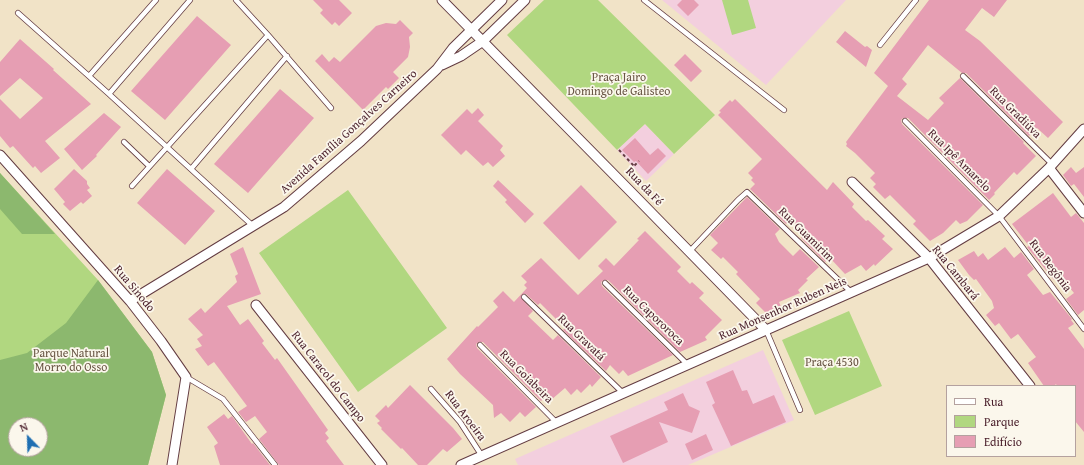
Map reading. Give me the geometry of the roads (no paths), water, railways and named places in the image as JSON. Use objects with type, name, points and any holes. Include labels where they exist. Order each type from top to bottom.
[{"type":"street","name":"Rua da Fé","points":[[442,0],[766,330]]},
{"type":"street","name":"Avenida Família Gonçalves Carneiro","points":[[130,301],[284,207],[361,141],[440,66],[453,48],[502,0]]},
{"type":"street","name":"Avenida Família Gonçalves Carneiro","points":[[440,66],[461,56],[483,41],[525,0]]},
{"type":"street","name":"Rua Monsenhor Ruben Neis","points":[[461,465],[929,258],[999,216],[1050,166],[1084,129]]},
{"type":"street","name":"Rua Sinodo","points":[[0,155],[130,301],[161,341],[186,377]]},
{"type":"street","points":[[1050,166],[1084,214]]},
{"type":"street","name":"Rua Cambará","points":[[852,182],[929,258],[1029,385]]},
{"type":"street","name":"Rua Caracol do Campo","points":[[256,305],[382,465]]},
{"type":"street","points":[[172,465],[186,377]]},
{"type":"lane","points":[[89,76],[156,0]]},
{"type":"lane","points":[[109,94],[190,0]]},
{"type":"lane","points":[[236,0],[268,34],[331,108]]},
{"type":"lane","points":[[644,0],[784,110]]},
{"type":"lane","points":[[880,45],[916,0]]},
{"type":"lane","points":[[18,13],[253,226]]},
{"type":"lane","points":[[132,186],[268,34]]},
{"type":"lane","points":[[191,169],[287,56]]},
{"type":"lane","name":"Rua Gradiúva","points":[[963,76],[1050,166]]},
{"type":"lane","name":"Rua Ipê Amarelo","points":[[905,121],[999,216]]},
{"type":"lane","points":[[124,142],[149,166]]},
{"type":"lane","name":"Rua Guamirim","points":[[689,252],[747,192],[850,292]]},
{"type":"lane","name":"Rua Begônia","points":[[999,216],[1084,329]]},
{"type":"lane","name":"Rua Capororoca","points":[[605,283],[688,364]]},
{"type":"lane","name":"Rua Gravatá","points":[[524,297],[623,394]]},
{"type":"lane","name":"Rua da Fé","points":[[766,330],[800,410]]},
{"type":"lane","name":"Rua Goiabeira","points":[[480,344],[557,423]]},
{"type":"lane","points":[[186,377],[223,399],[275,465]]},
{"type":"lane","name":"Rua Aroeira","points":[[431,389],[460,422],[482,456]]},
{"type":"park label","name":"Praça Jairo Domingo de Galisteo","points":[[619,85]]},
{"type":"park label","name":"Parque Natural Morro do Osso","points":[[71,361]]},
{"type":"park label","name":"Praça 4530","points":[[832,363]]}]
